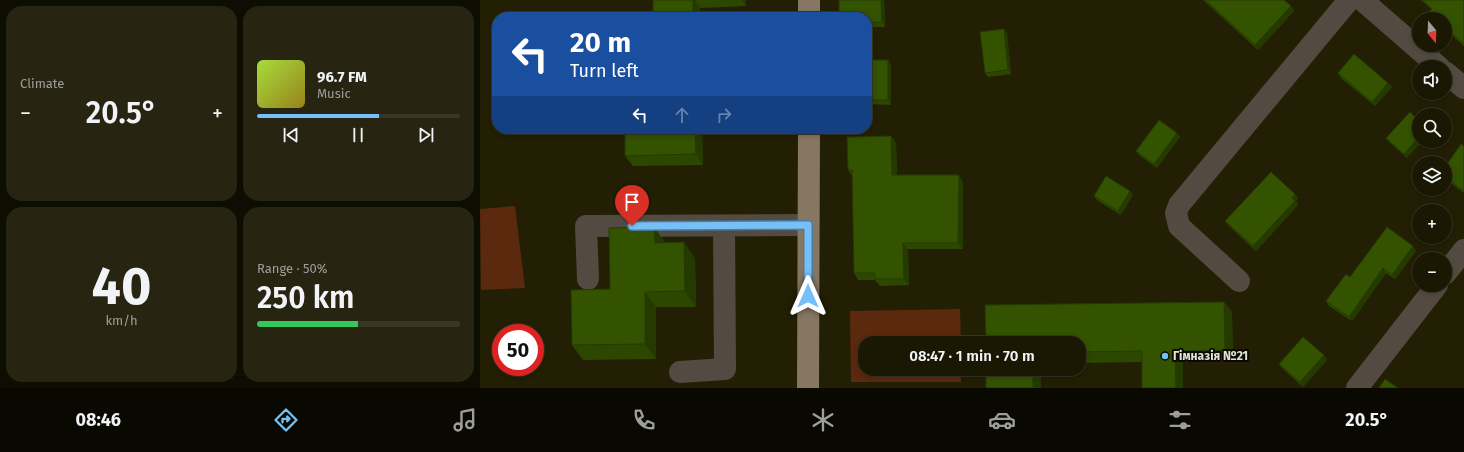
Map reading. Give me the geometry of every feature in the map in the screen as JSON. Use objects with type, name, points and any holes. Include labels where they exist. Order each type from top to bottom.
[{"type":"main road","points":[[809,0],[809,12]]},
{"type":"main road","points":[[808,388],[809,134]]},
{"type":"street","points":[[1239,281],[1179,226],[1176,213],[1179,205],[1349,0]]},
{"type":"street","points":[[1362,0],[1431,60]]},
{"type":"street","points":[[1452,78],[1464,88]]},
{"type":"street","points":[[588,279],[586,226],[808,225]]},
{"type":"street","points":[[680,372],[726,369],[724,226]]},
{"type":"street","points":[[1452,265],[1464,250]]},
{"type":"street","points":[[1357,388],[1432,292]]},
{"type":"shaded area","points":[[515,206],[525,288],[481,290],[480,209]]},
{"type":"shaded area","points":[[960,309],[961,336],[858,336],[858,376],[961,376],[961,382],[851,382],[850,311]]},
{"type":"building","points":[[653,0],[693,0],[693,12],[653,12]]},
{"type":"building","points":[[839,0],[881,0],[882,22],[872,23],[872,12],[839,12]]},
{"type":"building","points":[[1205,0],[1284,0],[1291,6],[1255,45]]},
{"type":"building","points":[[1423,0],[1464,0],[1464,44],[1452,33],[1452,12],[1429,12],[1432,9]]},
{"type":"building","points":[[1004,29],[1008,70],[985,73],[980,32]]},
{"type":"building","points":[[1354,54],[1388,83],[1372,102],[1338,73]]},
{"type":"building","points":[[872,60],[888,60],[888,100],[872,100]]},
{"type":"building","points":[[1410,112],[1412,114],[1412,145],[1404,154],[1386,138]]},
{"type":"building","points":[[1159,120],[1177,133],[1154,164],[1136,151]]},
{"type":"building","points":[[625,134],[695,134],[696,154],[625,156]]},
{"type":"building","points":[[891,136],[892,175],[959,175],[958,243],[903,243],[904,279],[875,279],[875,273],[854,273],[852,170],[848,170],[847,137]]},
{"type":"building","points":[[1461,144],[1464,146],[1464,191],[1452,182],[1452,157]]},
{"type":"building","points":[[1271,172],[1295,194],[1292,198],[1295,201],[1253,246],[1225,221]]},
{"type":"building","points":[[1106,176],[1130,191],[1118,211],[1094,196]]},
{"type":"building","points":[[654,227],[655,243],[684,242],[685,291],[645,292],[645,344],[572,345],[571,290],[610,289],[609,228]]},
{"type":"building","points":[[1387,227],[1413,246],[1392,275],[1383,268],[1349,317],[1326,301],[1346,274],[1350,277]]},
{"type":"building","points":[[1224,302],[1225,350],[1175,351],[1176,388],[1142,388],[1142,351],[1086,352],[1086,336],[986,336],[985,305]]},
{"type":"building","points":[[1303,337],[1324,355],[1300,382],[1279,364]]},
{"type":"building","points":[[986,376],[1033,376],[1033,388],[986,388]]},
{"type":"building","points":[[1385,379],[1398,388],[1379,388]]},
{"type":"place","name":"Гімназія №21","points":[[1165,356]]},
{"type":"route","points":[[632,226],[808,225],[808,296]]}]
